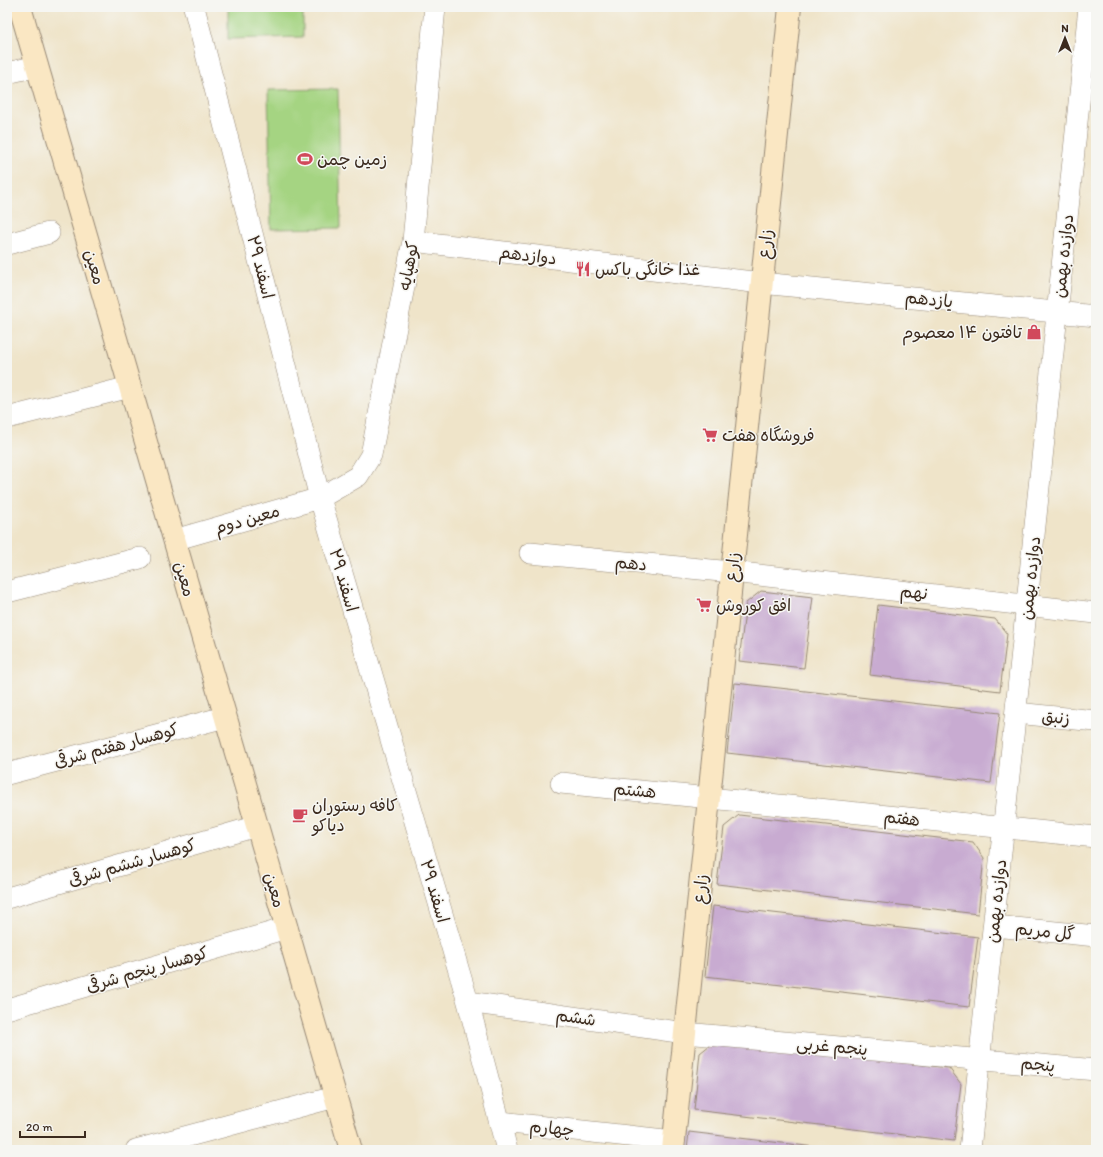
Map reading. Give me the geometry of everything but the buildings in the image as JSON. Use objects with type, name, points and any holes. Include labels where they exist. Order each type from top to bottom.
[{"type":"street","name":"معین","points":[[20,7],[350,1150]]},
{"type":"street","name":"۲۹ اسفند","points":[[194,7],[320,498],[468,1002],[501,1122],[507,1150]]},
{"type":"street","name":"کوهپایه","points":[[320,498],[358,476],[371,455],[413,241],[436,7]]},
{"type":"street","name":"زارع","points":[[674,1146],[790,7]]},
{"type":"street","name":"دوازده بهمن","points":[[970,1150],[1089,7]]},
{"type":"street","points":[[7,73],[37,66]]},
{"type":"street","points":[[7,244],[49,233]]},
{"type":"street","name":"دوازدهم","points":[[413,241],[761,283]]},
{"type":"street","name":"یازدهم","points":[[761,283],[1096,316]]},
{"type":"street","points":[[7,418],[130,387]]},
{"type":"street","name":"معین دوم","points":[[174,540],[320,498]]},
{"type":"street","name":"دهم","points":[[530,554],[732,572]]},
{"type":"street","points":[[7,592],[140,558]]},
{"type":"street","name":"نهم","points":[[732,572],[1096,612]]},
{"type":"street","name":"زنبق","points":[[1016,714],[1096,721]]},
{"type":"street","name":"کوهسار هفتم شرقی","points":[[7,774],[225,717]]},
{"type":"street","name":"هشتم","points":[[561,783],[709,797]]},
{"type":"street","name":"هفتم","points":[[709,797],[1096,837]]},
{"type":"street","name":"کوهسار ششم شرقی","points":[[7,898],[257,826]]},
{"type":"street","name":"گل مریم","points":[[994,926],[1096,936]]},
{"type":"street","name":"کوهسار پنجم شرقی","points":[[7,1010],[286,928]]},
{"type":"street","name":"ششم","points":[[468,1002],[685,1033]]},
{"type":"street","name":"پنجم غربی","points":[[685,1033],[980,1059]]},
{"type":"street","name":"پنجم","points":[[980,1059],[1096,1070]]},
{"type":"street","points":[[136,1150],[335,1097]]},
{"type":"street","name":"چهارم","points":[[501,1122],[674,1146]]},
{"type":"green space","points":[[228,7],[303,7],[303,37],[228,39]]},
{"type":"green space","name":"زمین چمن","points":[[338,89],[341,228],[271,229],[268,90]]},
{"type":"place","name":"زمین چمن","points":[[305,159]]},
{"type":"place","name":"غذا خانگی باکس","points":[[583,269]]},
{"type":"place","name":"تافتون ۱۴ معصوم","points":[[1034,332]]},
{"type":"place","name":"فروشگاه هفت","points":[[710,435]]},
{"type":"place","name":"افق کوروش","points":[[704,605]]},
{"type":"place","name":"کافه رستوران دیاکو","points":[[300,815]]}]
